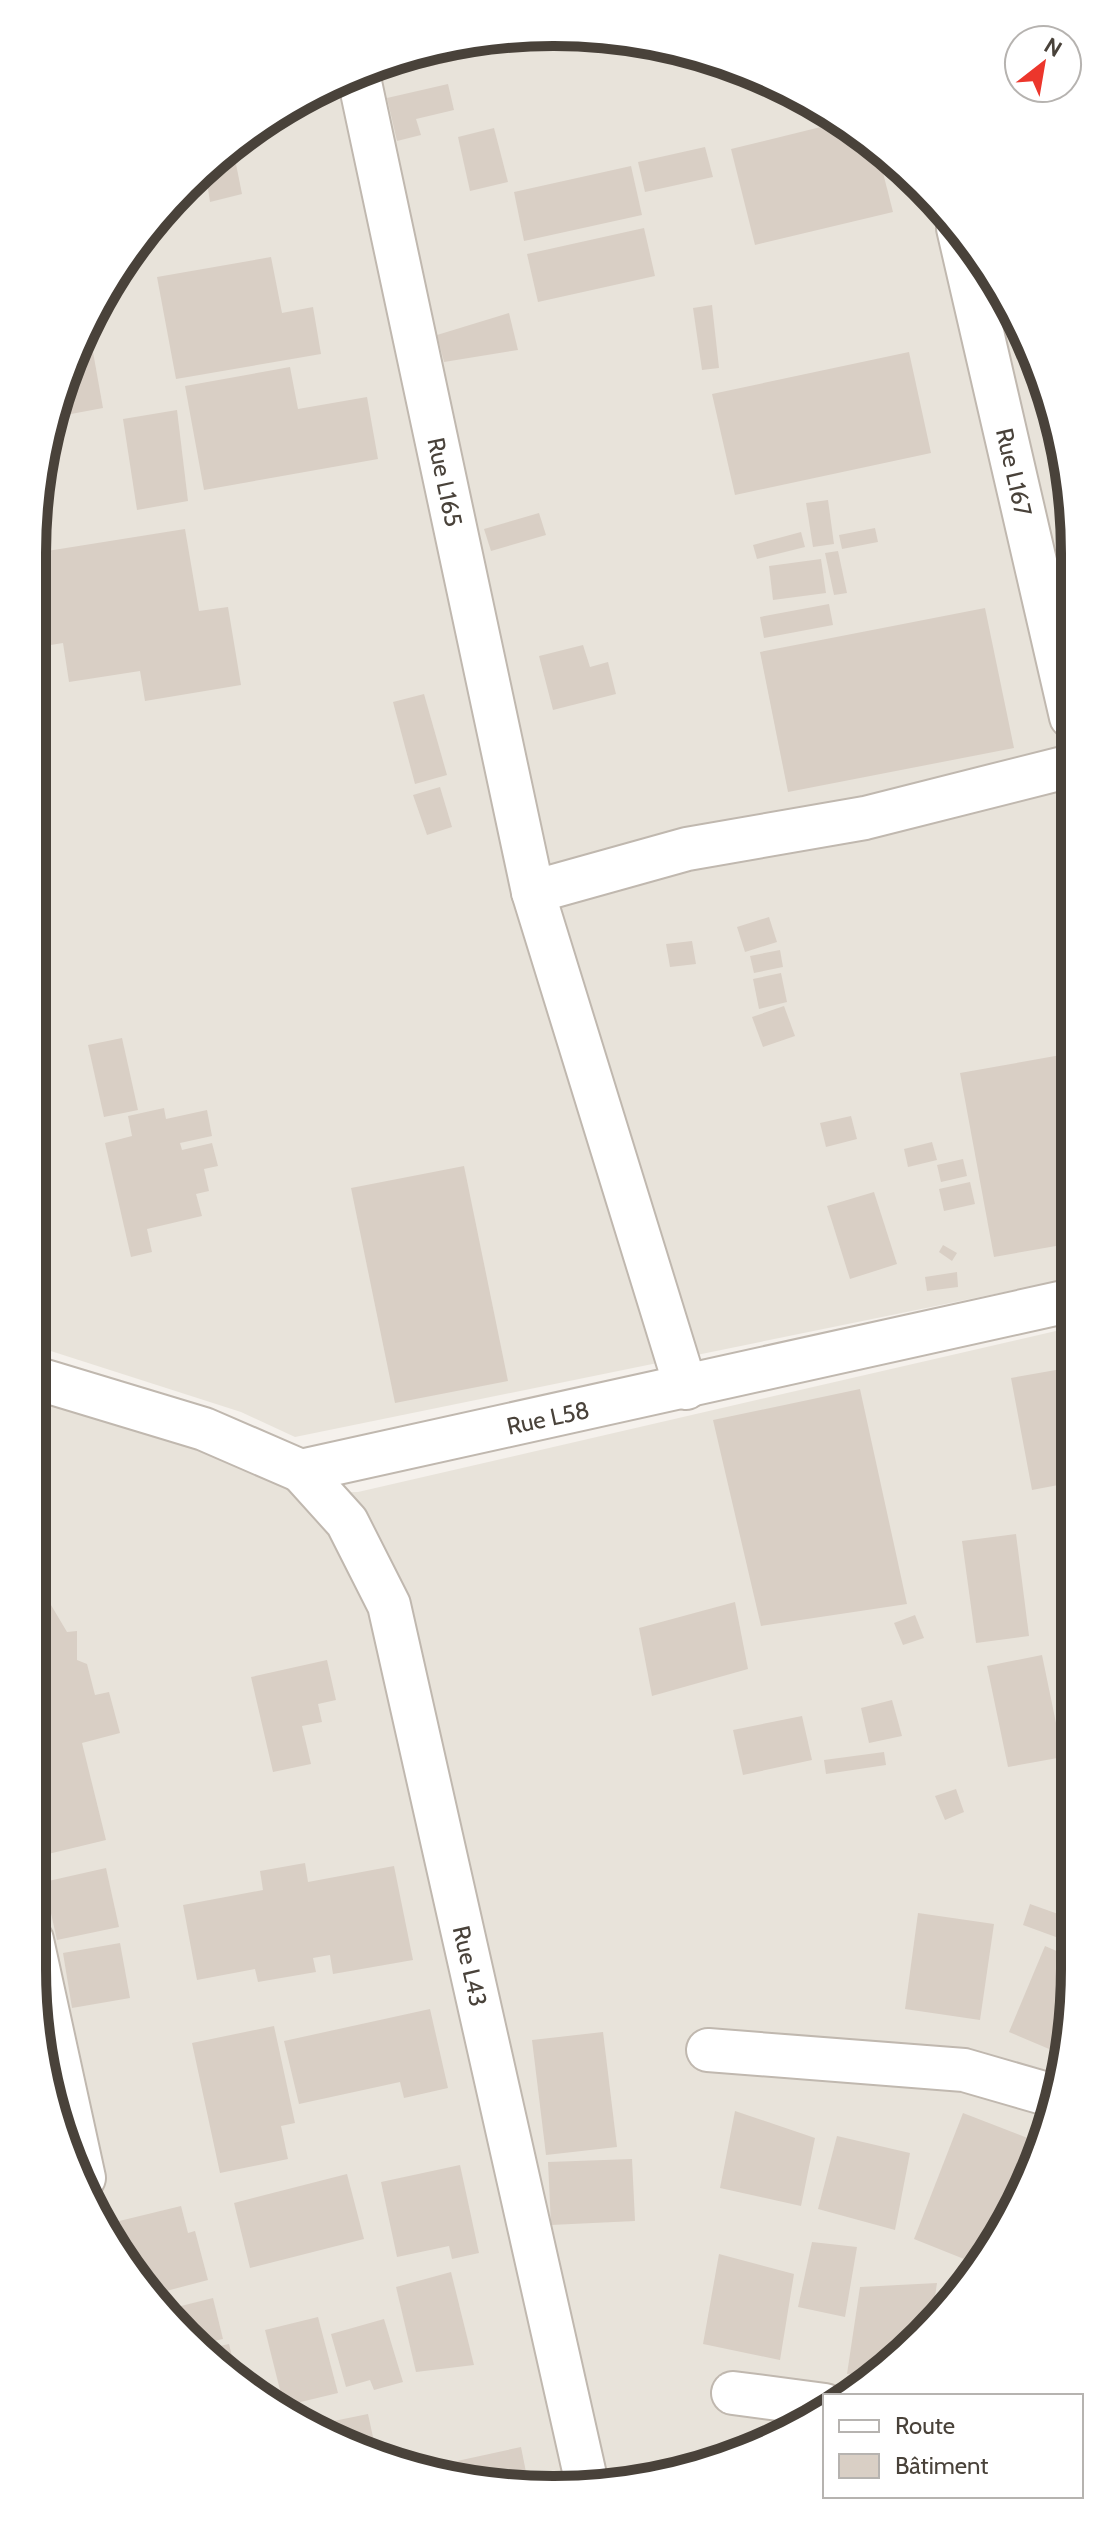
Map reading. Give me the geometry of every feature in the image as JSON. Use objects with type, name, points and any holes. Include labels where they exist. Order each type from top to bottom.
[{"type":"street","name":"Rue L165","points":[[360,84],[533,892],[686,1388]]},
{"type":"street","name":"Rue L167","points":[[965,258],[1061,674]]},
{"type":"street","points":[[533,892],[687,849],[865,818],[1061,769]]},
{"type":"street","name":"Rue L58","points":[[301,1471],[1061,1303]]},
{"type":"street","points":[[46,1381],[204,1429],[301,1471]]},
{"type":"street","name":"Rue L43","points":[[301,1471],[347,1522],[389,1605],[585,2475]]},
{"type":"street","points":[[708,2050],[964,2070],[1045,2094]]},
{"type":"street","points":[[59,2084],[67,2113]]},
{"type":"street","points":[[733,2393],[814,2404]]},
{"type":"shaded area","points":[[520,47],[620,50],[717,73],[778,98],[835,132],[888,172],[935,219],[975,272],[1009,329],[1044,422],[1057,487],[1061,554],[1061,1280],[295,1437],[241,1412],[46,1349],[46,554],[50,487],[73,390],[98,329],[114,300],[172,219],[245,151],[329,98],[422,63]]},
{"type":"shaded area","points":[[1061,1330],[1061,1968],[1057,2035],[1044,2100],[1009,2193],[975,2250],[935,2303],[862,2371],[829,2394],[823,2394],[823,2398],[807,2408],[748,2437],[685,2459],[653,2466],[620,2472],[554,2476],[487,2472],[454,2466],[422,2459],[359,2437],[329,2424],[272,2390],[219,2350],[195,2327],[172,2303],[132,2250],[98,2193],[85,2163],[63,2100],[47,2002],[46,1404],[227,1453],[299,1493],[358,1492]]},
{"type":"building","points":[[470,53],[471,57],[379,78],[422,63]]},
{"type":"building","points":[[448,84],[454,110],[416,119],[421,135],[397,141],[387,98]]},
{"type":"building","points":[[825,126],[882,167],[893,212],[755,245],[731,149]]},
{"type":"building","points":[[494,128],[508,182],[470,191],[458,137]]},
{"type":"building","points":[[705,147],[713,177],[645,192],[638,162]]},
{"type":"building","points":[[235,159],[242,194],[210,202],[207,183]]},
{"type":"building","points":[[631,166],[642,215],[524,241],[514,192]]},
{"type":"building","points":[[644,228],[655,276],[538,302],[527,254]]},
{"type":"building","points":[[271,257],[282,313],[313,307],[321,354],[176,379],[157,277]]},
{"type":"building","points":[[712,305],[719,368],[702,370],[693,308]]},
{"type":"building","points":[[509,313],[518,350],[444,362],[437,335]]},
{"type":"building","points":[[92,344],[103,408],[65,415]]},
{"type":"building","points":[[909,352],[931,453],[735,495],[712,394]]},
{"type":"building","points":[[290,367],[298,409],[367,397],[378,459],[204,490],[185,386]]},
{"type":"building","points":[[177,410],[188,501],[137,510],[123,419]]},
{"type":"building","points":[[1049,447],[1057,487],[1058,503],[1058,503]]},
{"type":"building","points":[[828,500],[834,544],[813,547],[806,503]]},
{"type":"building","points":[[539,513],[546,535],[491,551],[484,529]]},
{"type":"building","points":[[875,528],[878,542],[842,549],[839,535]]},
{"type":"building","points":[[185,529],[199,611],[228,607],[241,685],[145,701],[140,671],[69,682],[63,643],[46,646],[46,551]]},
{"type":"building","points":[[801,532],[805,547],[757,559],[753,545]]},
{"type":"building","points":[[838,551],[847,593],[834,595],[825,553]]},
{"type":"building","points":[[821,559],[826,593],[773,600],[769,566]]},
{"type":"building","points":[[829,604],[833,625],[764,638],[760,617]]},
{"type":"building","points":[[985,608],[1014,748],[788,792],[760,652]]},
{"type":"building","points":[[583,645],[590,667],[608,662],[616,694],[553,710],[539,656]]},
{"type":"building","points":[[424,694],[447,775],[415,784],[393,702]]},
{"type":"building","points":[[440,787],[452,827],[427,835],[413,795]]},
{"type":"building","points":[[769,917],[777,942],[745,952],[737,927]]},
{"type":"building","points":[[692,941],[696,964],[670,967],[666,944]]},
{"type":"building","points":[[780,950],[783,967],[754,973],[750,956]]},
{"type":"building","points":[[781,973],[787,1002],[759,1009],[753,979]]},
{"type":"building","points":[[784,1006],[795,1036],[763,1047],[752,1017]]},
{"type":"building","points":[[122,1038],[138,1110],[104,1117],[88,1045]]},
{"type":"building","points":[[1061,1055],[1061,1245],[994,1257],[960,1073]]},
{"type":"building","points":[[164,1108],[166,1119],[207,1110],[212,1136],[180,1143],[182,1150],[212,1143],[218,1166],[204,1169],[209,1191],[196,1194],[202,1216],[147,1229],[152,1252],[131,1257],[105,1143],[132,1136],[128,1116]]},
{"type":"building","points":[[851,1116],[857,1139],[826,1147],[820,1123]]},
{"type":"building","points":[[932,1142],[937,1160],[908,1167],[904,1149]]},
{"type":"building","points":[[963,1159],[967,1176],[941,1182],[937,1165]]},
{"type":"building","points":[[464,1166],[508,1381],[395,1403],[351,1188]]},
{"type":"building","points":[[970,1182],[975,1204],[944,1211],[939,1189]]},
{"type":"building","points":[[874,1192],[897,1264],[850,1279],[827,1206]]},
{"type":"building","points":[[943,1245],[957,1253],[952,1261],[939,1252]]},
{"type":"building","points":[[957,1272],[958,1287],[927,1291],[925,1277]]},
{"type":"building","points":[[1061,1369],[1061,1484],[1032,1490],[1011,1378]]},
{"type":"building","points":[[860,1389],[907,1604],[761,1626],[713,1420]]},
{"type":"building","points":[[1016,1534],[1029,1636],[976,1643],[962,1541]]},
{"type":"building","points":[[735,1602],[748,1669],[652,1696],[639,1628]]},
{"type":"building","points":[[51,1605],[67,1632],[77,1631],[77,1660],[87,1664],[95,1695],[109,1692],[120,1733],[82,1743],[106,1840],[46,1855],[46,1606]]},
{"type":"building","points":[[915,1615],[924,1638],[903,1645],[894,1623]]},
{"type":"building","points":[[1042,1655],[1061,1757],[1008,1767],[987,1666]]},
{"type":"building","points":[[327,1660],[336,1700],[318,1704],[322,1722],[302,1726],[311,1764],[273,1772],[251,1677]]},
{"type":"building","points":[[892,1700],[902,1736],[869,1743],[861,1708]]},
{"type":"building","points":[[802,1716],[812,1760],[743,1775],[733,1730]]},
{"type":"building","points":[[884,1752],[886,1765],[826,1774],[824,1760]]},
{"type":"building","points":[[956,1789],[964,1812],[945,1820],[935,1796]]},
{"type":"building","points":[[305,1863],[308,1882],[394,1866],[413,1960],[333,1974],[330,1955],[313,1958],[316,1972],[258,1982],[255,1969],[197,1980],[183,1905],[263,1890],[260,1871]]},
{"type":"building","points":[[106,1868],[119,1927],[57,1940],[46,1882]]},
{"type":"building","points":[[1030,1904],[1061,1915],[1061,1939],[1023,1925]]},
{"type":"building","points":[[918,1913],[994,1924],[980,2020],[905,2009]]},
{"type":"building","points":[[120,1943],[130,1998],[72,2008],[63,1953]]},
{"type":"building","points":[[1045,1946],[1061,1953],[1060,2002],[1054,2051],[1009,2032]]},
{"type":"building","points":[[430,2009],[448,2088],[404,2098],[400,2082],[299,2104],[284,2041]]},
{"type":"building","points":[[274,2026],[295,2123],[281,2126],[288,2159],[220,2173],[192,2043]]},
{"type":"building","points":[[603,2032],[617,2147],[546,2155],[532,2040]]},
{"type":"building","points":[[735,2111],[815,2138],[801,2206],[720,2188]]},
{"type":"building","points":[[963,2113],[1031,2139],[1009,2193],[968,2260],[914,2239]]},
{"type":"building","points":[[837,2136],[910,2153],[895,2230],[818,2209]]},
{"type":"building","points":[[632,2159],[635,2221],[551,2225],[548,2162]]},
{"type":"building","points":[[460,2165],[479,2253],[452,2259],[449,2246],[397,2257],[381,2182]]},
{"type":"building","points":[[347,2174],[364,2239],[250,2268],[234,2203]]},
{"type":"building","points":[[181,2206],[188,2233],[195,2231],[208,2280],[163,2292],[114,2222]]},
{"type":"building","points":[[812,2242],[857,2247],[845,2317],[798,2307]]},
{"type":"building","points":[[719,2254],[794,2274],[780,2360],[703,2344]]},
{"type":"building","points":[[451,2272],[474,2365],[416,2372],[396,2287]]},
{"type":"building","points":[[937,2283],[934,2304],[912,2327],[862,2371],[847,2374],[860,2287]]},
{"type":"building","points":[[213,2298],[223,2339],[210,2342],[176,2307]]},
{"type":"building","points":[[318,2317],[338,2393],[293,2404],[282,2396],[265,2330]]},
{"type":"building","points":[[384,2319],[403,2382],[374,2390],[370,2380],[346,2387],[331,2334]]},
{"type":"building","points":[[229,2344],[233,2361],[219,2350],[216,2347]]},
{"type":"building","points":[[368,2414],[374,2443],[359,2437],[326,2422]]},
{"type":"building","points":[[521,2447],[527,2475],[487,2472],[444,2464]]}]
